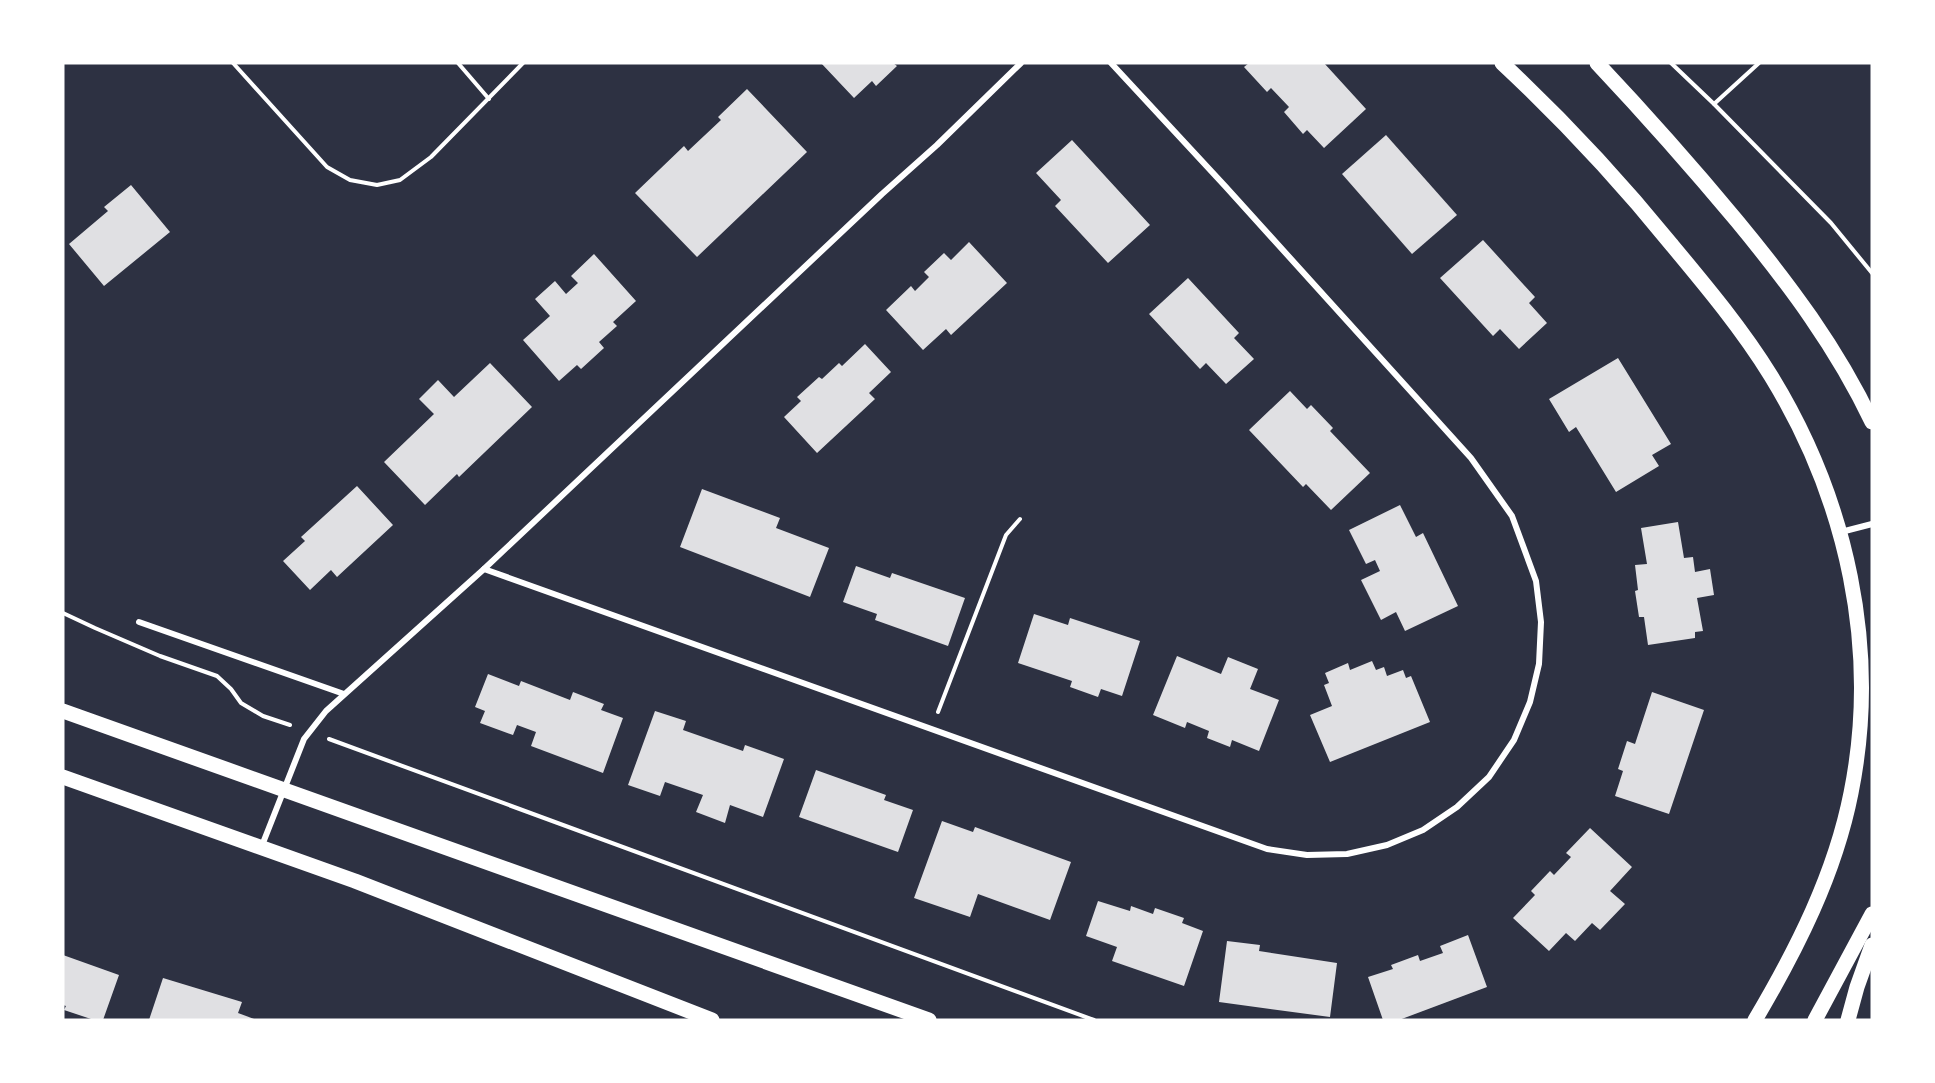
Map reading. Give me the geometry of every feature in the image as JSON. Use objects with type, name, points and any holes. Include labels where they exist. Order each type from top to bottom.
[{"type":"main road","points":[[1502,63],[1570,128],[1605,166],[1691,268],[1748,342],[1776,383],[1803,435],[1818,467],[1841,532],[1856,600],[1861,672],[1859,738],[1851,793],[1838,842],[1815,905],[1798,944],[1755,1020]]},
{"type":"main road","points":[[1597,63],[1708,186],[1793,292],[1838,356],[1872,422]]},
{"type":"main road","points":[[63,711],[929,1020]]},
{"type":"main road","points":[[63,777],[355,881],[712,1020]]},
{"type":"main road","points":[[1815,1020],[1872,914]]},
{"type":"main road","points":[[1848,1020],[1872,945]]},
{"type":"street","points":[[261,849],[304,739],[326,711],[484,569],[873,202],[937,145],[1021,63]]},
{"type":"street","points":[[484,569],[1267,849],[1307,855],[1347,854],[1387,845],[1423,830],[1457,807],[1489,777],[1514,740],[1530,702],[1539,664],[1541,622],[1536,581],[1512,516],[1471,458],[1111,63]]},
{"type":"street","points":[[1841,532],[1872,524]]},
{"type":"street","points":[[139,622],[344,694]]},
{"type":"path","points":[[233,63],[327,167],[350,180],[376,185],[400,180],[431,157],[523,63]]},
{"type":"path","points":[[458,63],[489,99]]},
{"type":"path","points":[[1671,63],[1831,223],[1872,273]]},
{"type":"path","points":[[1714,104],[1759,63]]},
{"type":"path","points":[[931,729],[1006,535],[1020,519]]},
{"type":"path","points":[[63,613],[149,651],[217,676],[231,689],[241,703],[263,716],[1094,1020]]},
{"type":"building","points":[[821,63],[893,63],[897,66],[876,86],[872,81],[854,98]]},
{"type":"building","points":[[1249,63],[1324,63],[1366,109],[1324,148],[1307,130],[1303,134],[1284,112],[1289,107],[1271,88],[1267,92],[1244,67]]},
{"type":"building","points":[[747,89],[807,152],[697,257],[635,193],[684,146],[688,151],[721,120],[718,117]]},
{"type":"building","points":[[1386,135],[1457,215],[1412,254],[1342,174]]},
{"type":"building","points":[[1072,140],[1150,225],[1108,263],[1055,206],[1061,200],[1036,173]]},
{"type":"building","points":[[131,185],[170,232],[104,286],[69,244],[108,211],[104,207]]},
{"type":"building","points":[[1483,240],[1535,297],[1529,303],[1547,323],[1519,349],[1500,329],[1493,336],[1440,278]]},
{"type":"building","points":[[969,242],[1007,283],[951,335],[946,329],[923,350],[886,310],[911,286],[915,291],[929,277],[924,272],[944,253],[951,260]]},
{"type":"building","points":[[594,254],[636,301],[613,322],[617,326],[599,342],[604,348],[581,369],[577,365],[559,381],[523,340],[550,316],[535,299],[555,281],[566,294],[578,283],[571,276]]},
{"type":"building","points":[[1188,278],[1239,333],[1234,338],[1254,359],[1226,384],[1206,363],[1200,369],[1149,314]]},
{"type":"building","points":[[865,344],[891,372],[869,393],[875,399],[817,453],[784,417],[801,401],[797,397],[819,377],[822,379],[839,363],[842,366]]},
{"type":"building","points":[[1618,358],[1671,444],[1652,455],[1659,466],[1616,492],[1576,427],[1569,432],[1549,399]]},
{"type":"building","points":[[490,363],[532,407],[459,477],[457,474],[425,505],[384,462],[434,414],[419,399],[438,380],[454,397]]},
{"type":"building","points":[[1290,391],[1307,409],[1311,405],[1333,428],[1330,431],[1370,473],[1331,510],[1306,484],[1303,487],[1249,430]]},
{"type":"building","points":[[357,486],[393,525],[337,577],[331,570],[310,590],[283,561],[305,541],[301,537]]},
{"type":"building","points":[[702,489],[780,518],[776,528],[829,548],[810,597],[680,547]]},
{"type":"building","points":[[1400,505],[1416,537],[1423,533],[1458,606],[1405,631],[1396,612],[1381,620],[1361,580],[1380,571],[1375,560],[1366,564],[1349,530]]},
{"type":"building","points":[[1678,522],[1684,558],[1693,557],[1695,572],[1710,569],[1714,595],[1697,598],[1703,631],[1695,632],[1695,638],[1648,645],[1644,617],[1639,617],[1635,591],[1638,590],[1635,565],[1647,564],[1641,528]]},
{"type":"building","points":[[856,566],[890,578],[892,573],[965,598],[948,646],[875,620],[877,614],[843,602]]},
{"type":"building","points":[[1034,614],[1068,625],[1070,618],[1140,641],[1122,696],[1101,689],[1098,697],[1070,687],[1072,681],[1018,663]]},
{"type":"building","points":[[1177,656],[1221,674],[1228,657],[1258,669],[1250,689],[1279,700],[1259,751],[1232,740],[1230,747],[1207,738],[1209,731],[1187,722],[1185,728],[1153,715]]},
{"type":"building","points":[[1372,661],[1376,670],[1384,667],[1387,676],[1403,670],[1406,678],[1411,676],[1430,722],[1330,762],[1310,715],[1332,706],[1324,685],[1329,683],[1325,673],[1348,663],[1350,670]]},
{"type":"building","points":[[488,674],[519,686],[521,681],[570,700],[573,692],[604,704],[601,710],[623,718],[603,773],[531,746],[536,732],[517,725],[513,735],[480,723],[485,711],[475,707]]},
{"type":"building","points":[[1652,692],[1704,710],[1669,814],[1615,796],[1623,771],[1618,769],[1627,741],[1635,744]]},
{"type":"building","points":[[655,711],[686,721],[683,730],[743,751],[745,745],[784,759],[763,817],[730,805],[725,823],[696,812],[703,795],[665,782],[660,796],[628,785]]},
{"type":"building","points":[[816,770],[886,795],[884,800],[913,810],[898,852],[799,817]]},
{"type":"building","points":[[942,821],[973,832],[975,827],[1071,862],[1050,920],[978,894],[970,917],[914,898]]},
{"type":"building","points":[[1590,828],[1632,867],[1610,891],[1625,904],[1600,930],[1592,923],[1575,941],[1566,933],[1549,951],[1513,918],[1535,895],[1531,891],[1550,871],[1554,875],[1571,857],[1566,853]]},
{"type":"building","points":[[1098,901],[1130,911],[1131,906],[1153,914],[1155,908],[1184,918],[1182,923],[1203,931],[1184,986],[1112,961],[1117,947],[1086,936]]},
{"type":"building","points":[[1468,935],[1487,987],[1399,1020],[1383,1020],[1368,977],[1393,969],[1391,965],[1418,955],[1420,961],[1443,953],[1440,946]]},
{"type":"building","points":[[1227,941],[1260,945],[1259,951],[1337,963],[1330,1017],[1219,1002]]},
{"type":"building","points":[[63,955],[119,975],[103,1020],[94,1020],[64,1010],[66,1006],[63,1005]]},
{"type":"building","points":[[163,978],[242,1002],[238,1013],[257,1020],[149,1020]]}]
